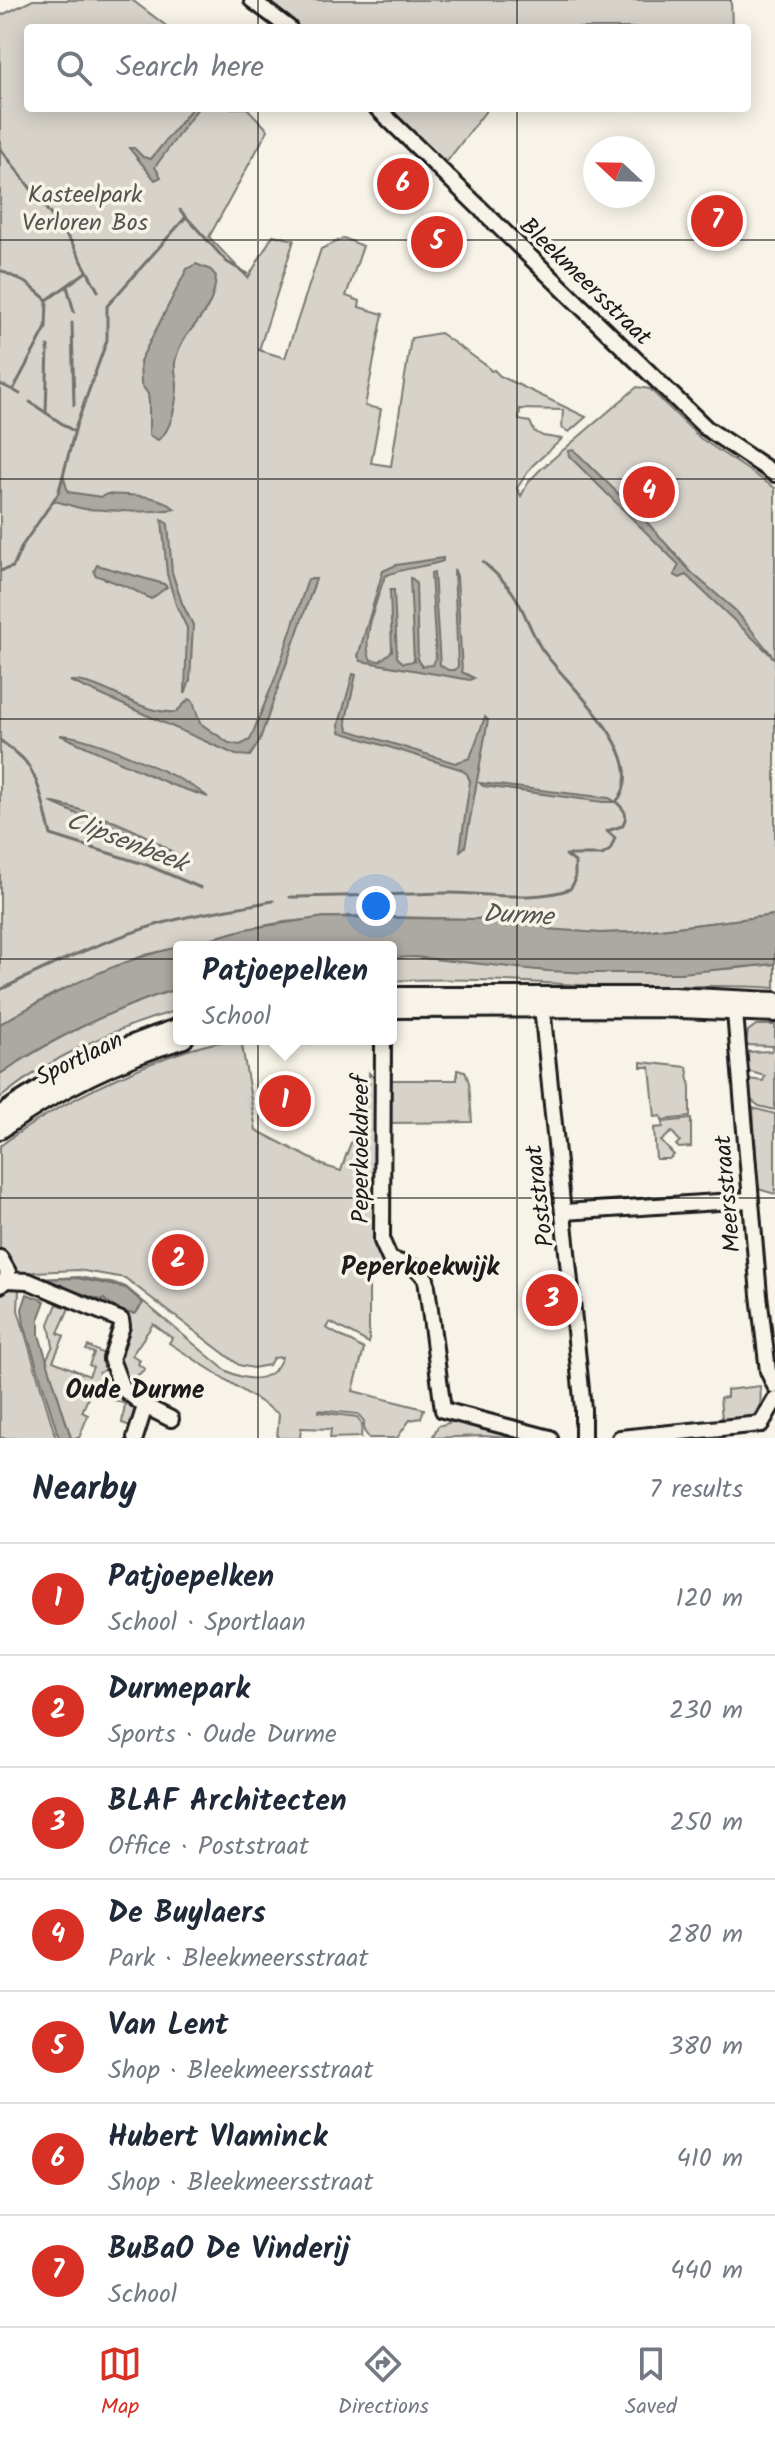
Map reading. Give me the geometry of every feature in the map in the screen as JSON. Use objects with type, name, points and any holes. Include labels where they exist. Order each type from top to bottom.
[{"type":"main road","points":[[397,996],[541,1002],[734,1004],[775,1001]]},
{"type":"main road","points":[[397,1009],[541,1002]]},
{"type":"main road","points":[[734,1004],[775,1013]]},
{"type":"main road","name":"Sportlaan","points":[[0,1115],[37,1090],[98,1058],[173,1029]]},
{"type":"main road","name":"Sportlaan","points":[[0,1130],[80,1081],[173,1043]]},
{"type":"street","points":[[252,0],[284,24]]},
{"type":"street","name":"Bleekmeersstraat","points":[[381,112],[706,428],[775,474]]},
{"type":"street","name":"Poststraat","points":[[541,1002],[583,1409],[583,1438]]},
{"type":"street","name":"Meersstraat","points":[[734,1004],[749,1200],[768,1371],[775,1386]]},
{"type":"street","name":"Peperkoekdreef","points":[[383,1045],[382,1241],[390,1259],[418,1269],[426,1279],[443,1410],[550,1438]]},
{"type":"street","points":[[564,1212],[749,1200]]},
{"type":"street","points":[[0,1258],[8,1268],[3,1283],[32,1282],[121,1320],[122,1326],[111,1359],[122,1388],[145,1406],[171,1419]]},
{"type":"street","points":[[620,1438],[762,1431],[775,1400]]},
{"type":"street","points":[[135,1438],[145,1406]]},
{"type":"green space","name":"Kasteelpark Verloren Bos","points":[[33,0],[132,0],[164,24],[24,24],[24,112],[251,112],[268,130],[209,237],[248,278],[273,235],[294,240],[259,350],[285,358],[321,249],[344,238],[363,246],[346,296],[360,301],[359,307],[383,314],[365,406],[381,409],[371,463],[391,466],[411,338],[440,333],[491,371],[586,417],[569,432],[562,428],[563,410],[520,409],[519,420],[530,422],[534,431],[562,439],[532,466],[517,488],[521,496],[529,481],[541,469],[637,387],[650,389],[700,438],[775,488],[775,915],[636,932],[600,933],[567,932],[548,929],[532,919],[498,917],[350,916],[284,922],[246,929],[210,941],[173,941],[173,949],[145,955],[55,993],[0,1024],[0,16]]},
{"type":"green space","points":[[274,0],[731,0],[732,24],[296,24],[272,3]]},
{"type":"green space","points":[[392,112],[485,112],[445,164]]},
{"type":"green space","points":[[397,957],[636,972],[775,964],[775,988],[397,981]]},
{"type":"green space","points":[[173,990],[173,1012],[85,1045],[41,1069],[0,1098],[0,1074],[64,1036]]},
{"type":"green space","points":[[756,1025],[775,1025],[775,1110],[759,1106],[750,1099],[748,1079],[763,1081],[765,1076],[747,1071],[747,1052],[771,1051],[773,1046],[746,1045],[748,1031]]},
{"type":"green space","points":[[207,1045],[242,1045],[256,1130],[325,1166],[341,1171],[363,1111],[369,1073],[379,1083],[375,1091],[388,1265],[369,1266],[369,1343],[330,1322],[326,1328],[364,1349],[353,1391],[424,1409],[421,1418],[410,1420],[397,1438],[369,1438],[364,1431],[364,1421],[358,1414],[319,1410],[357,1417],[362,1424],[361,1437],[330,1438],[331,1429],[301,1428],[300,1438],[277,1438],[279,1414],[169,1343],[172,1338],[153,1324],[132,1355],[140,1360],[138,1364],[145,1369],[132,1380],[124,1378],[117,1358],[128,1328],[69,1291],[104,1299],[108,1304],[135,1314],[143,1303],[118,1285],[77,1278],[39,1279],[79,1277],[121,1285],[126,1287],[225,1370],[242,1377],[265,1376],[278,1366],[282,1357],[273,1358],[269,1365],[253,1368],[239,1365],[125,1278],[78,1270],[34,1272],[19,1290],[18,1310],[56,1438],[0,1438],[0,1146],[82,1095],[183,1052]]},
{"type":"green space","points":[[641,1062],[687,1067],[690,1117],[662,1120],[661,1116],[655,1117],[650,1067],[641,1067]]},
{"type":"green space","points":[[457,1070],[465,1071],[469,1083],[472,1122],[390,1123],[391,1080],[457,1080]]},
{"type":"green space","points":[[753,1108],[775,1114],[775,1194],[758,1189]]},
{"type":"green space","points":[[691,1119],[691,1147],[679,1148],[676,1145],[680,1141],[672,1132],[661,1141],[674,1155],[669,1159],[656,1159],[654,1128],[663,1127],[663,1122]]},
{"type":"green space","points":[[57,1304],[69,1308],[58,1333],[64,1336],[53,1361],[89,1376],[94,1353],[86,1350],[88,1346],[106,1355],[106,1369],[99,1373],[107,1393],[115,1390],[118,1396],[138,1406],[133,1427],[122,1423],[125,1404],[91,1391],[82,1412],[88,1415],[79,1438],[71,1438],[46,1360],[53,1346],[49,1324]]},
{"type":"green space","points":[[760,1386],[760,1406],[754,1416],[722,1419],[720,1398],[727,1397],[727,1390]]},
{"type":"green space","points":[[466,1421],[527,1438],[432,1438],[438,1426]]},
{"type":"shaded area","points":[[189,112],[195,112],[155,167],[161,177],[155,180],[129,148],[151,159]]},
{"type":"shaded area","points":[[196,264],[211,270],[216,276],[214,291],[205,312],[180,347],[175,365],[177,390],[173,414],[167,430],[158,440],[149,435],[148,394],[141,384],[140,361],[187,269]]},
{"type":"shaded area","points":[[574,450],[644,519],[692,573],[736,611],[775,659],[686,575],[680,578],[674,575],[679,565],[569,456],[568,451]]},
{"type":"shaded area","points":[[63,475],[68,492],[101,497],[107,494],[143,496],[161,500],[175,509],[85,509],[53,501]]},
{"type":"shaded area","points":[[162,520],[168,524],[172,572],[193,625],[190,680],[185,694],[187,628],[167,574]]},
{"type":"shaded area","points":[[443,558],[443,561],[385,576],[371,619],[368,652],[371,660],[380,661],[392,651],[390,590],[394,590],[397,657],[403,663],[414,661],[410,578],[416,584],[418,661],[422,666],[433,665],[436,657],[431,573],[434,572],[440,665],[455,670],[458,666],[454,569],[457,576],[462,672],[474,678],[470,680],[361,661],[358,656],[383,571],[396,565]]},
{"type":"shaded area","points":[[97,565],[167,587],[151,599],[95,575]]},
{"type":"shaded area","points":[[308,579],[316,579],[259,742],[250,756],[236,755],[70,681],[95,685],[162,711],[176,712],[189,699],[193,701],[200,723],[229,743],[240,745],[250,740],[276,676]]},
{"type":"shaded area","points":[[353,674],[356,675],[346,720],[348,730],[455,763],[470,758],[485,717],[488,720],[465,847],[460,851],[470,781],[467,774],[460,769],[340,732],[339,724]]},
{"type":"shaded area","points":[[60,735],[93,742],[137,759],[208,797],[172,785]]},
{"type":"shaded area","points":[[480,783],[609,798],[616,802],[483,786]]},
{"type":"shaded area","points":[[50,802],[116,822],[177,855],[129,837]]},
{"type":"shaded area","points":[[775,915],[775,964],[681,973],[592,973],[397,958],[397,941],[202,941],[246,929],[324,917],[498,917],[532,919],[548,929],[636,932]]},
{"type":"shaded area","points":[[173,948],[173,990],[86,1024],[0,1074],[0,1024],[64,989]]},
{"type":"shaded area","points":[[77,1278],[126,1288],[143,1303],[136,1313],[128,1313],[104,1299],[69,1291],[40,1279]]},
{"type":"shaded area","name":"Oude Durme","points":[[27,1294],[45,1301],[39,1317],[39,1335],[71,1438],[59,1438],[24,1324],[22,1309]]},
{"type":"waterway","points":[[0,148],[72,243],[98,291]]},
{"type":"waterway","points":[[180,210],[227,262],[247,274]]},
{"type":"waterway","points":[[59,491],[76,426],[107,340],[107,306],[186,217]]},
{"type":"waterway","points":[[0,270],[28,284],[47,300],[46,328],[13,390],[20,394]]},
{"type":"waterway","points":[[47,300],[86,272]]},
{"type":"waterway","points":[[67,286],[74,312]]},
{"type":"waterway","points":[[72,323],[74,405]]},
{"type":"waterway","points":[[46,413],[48,346]]},
{"type":"waterway","points":[[0,384],[13,390]]},
{"type":"waterway","points":[[30,402],[73,431]]},
{"type":"waterway","points":[[0,571],[13,567],[22,546],[55,498]]},
{"type":"waterway","name":"Durme","points":[[290,897],[556,893],[570,889],[575,881],[575,862],[566,855],[602,855],[610,850],[615,838],[607,831],[622,826],[626,816],[616,802],[625,784],[624,764],[615,743],[602,721],[541,648],[510,589],[483,562]]},
{"type":"waterway","name":"Clipsenbeek","points":[[0,740],[22,758],[35,778],[51,835],[147,865],[201,888]]},
{"type":"waterway","points":[[0,990],[136,931],[273,901]]},
{"type":"place","name":"Hubert Vlaminck","points":[[403,184]]},
{"type":"place","name":"BuBaO De Vinderij","points":[[717,221]]},
{"type":"place","name":"Van Lent","points":[[437,242]]},
{"type":"place","name":"De Buylaers","points":[[649,492]]},
{"type":"place","name":"Patjoepelken","points":[[285,1101]]},
{"type":"place","name":"Durmepark","points":[[178,1260]]},
{"type":"place","name":"BLAF Architecten","points":[[552,1300]]},
{"type":"district","name":"Peperkoekwijk","points":[[420,1266]]},
{"type":"district","name":"Oude Durme","points":[[135,1389]]}]
